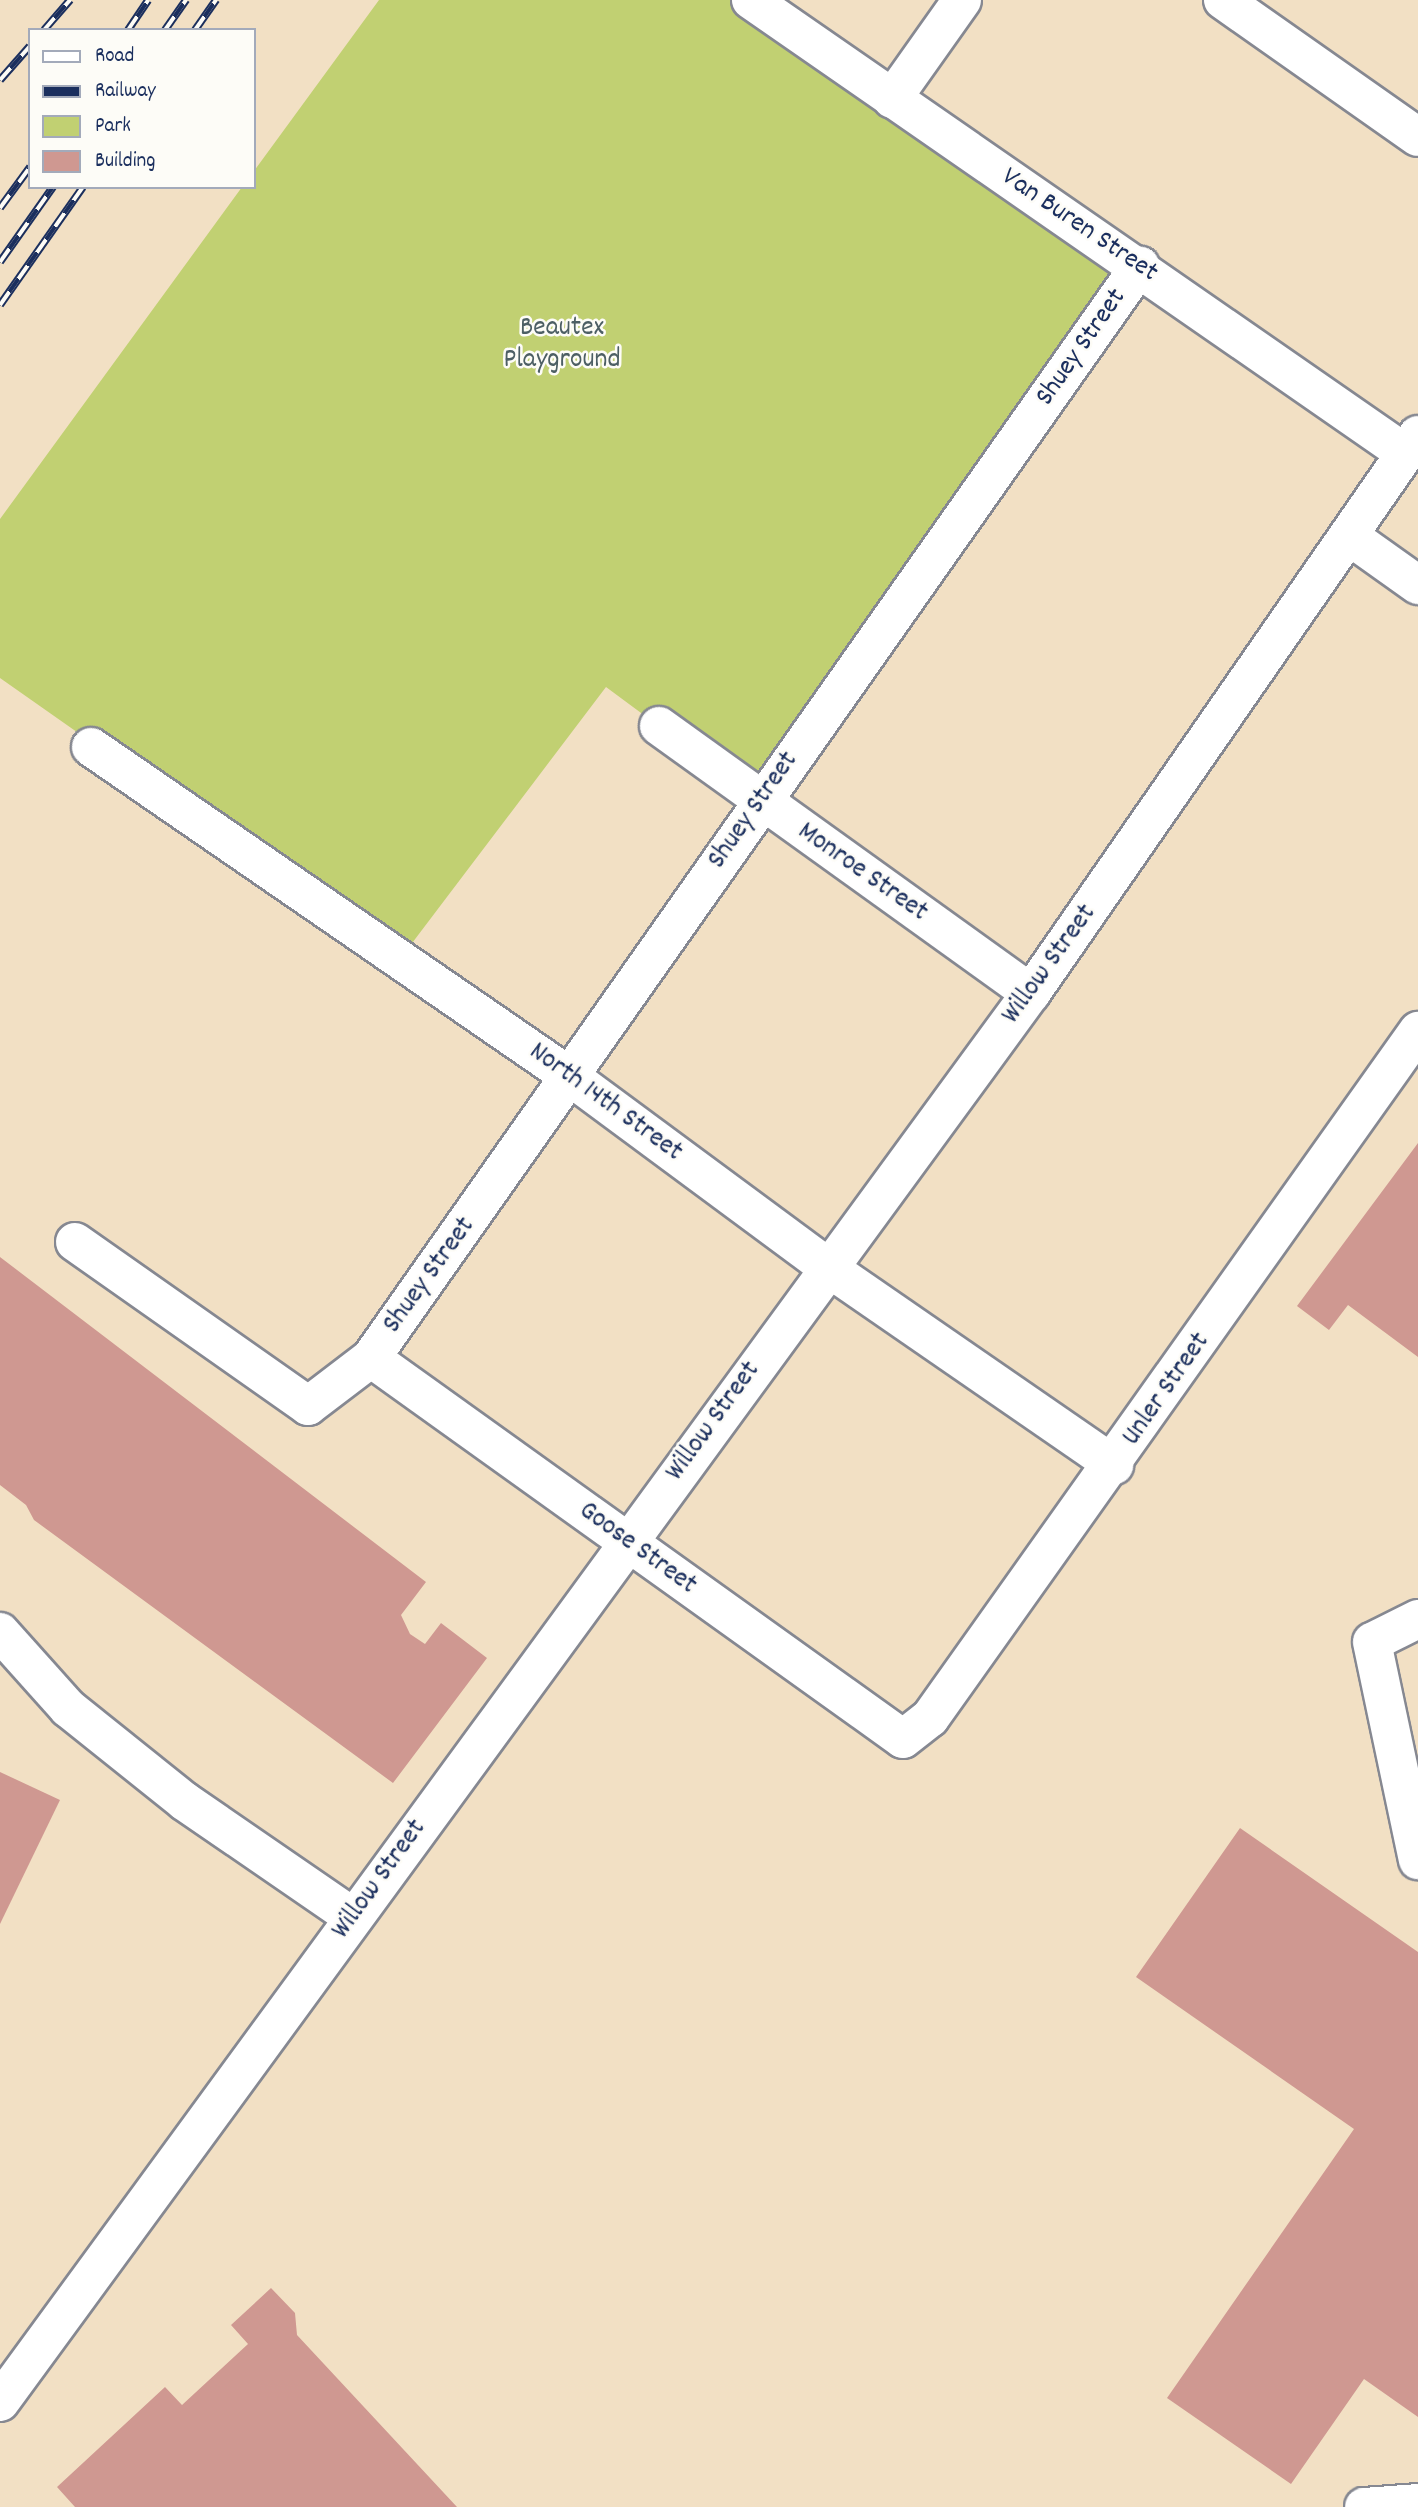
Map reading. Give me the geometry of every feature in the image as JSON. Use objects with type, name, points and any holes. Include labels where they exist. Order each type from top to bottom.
[{"type":"street","name":"Van Buren Street","points":[[751,0],[892,99],[1140,266],[1412,444]]},
{"type":"street","points":[[892,99],[962,0]]},
{"type":"street","points":[[1223,0],[1418,137]]},
{"type":"street","name":"Shuey Street","points":[[75,1242],[308,1406],[371,1358],[572,1078],[760,801],[1140,266]]},
{"type":"street","name":"Willow Street","points":[[0,2402],[827,1266],[1031,993],[1352,538],[1412,444]]},
{"type":"street","points":[[1352,538],[1418,585]]},
{"type":"street","name":"Monroe Street","points":[[659,726],[1031,993]]},
{"type":"street","name":"North 14th Street","points":[[91,747],[572,1078],[827,1266],[1114,1465]]},
{"type":"street","name":"Unler Street","points":[[903,1739],[930,1718],[1114,1465],[1418,1031]]},
{"type":"street","name":"Goose Street","points":[[371,1358],[903,1739]]},
{"type":"street","points":[[1418,1619],[1373,1642],[1418,1860]]},
{"type":"street","points":[[0,1632],[68,1708],[184,1801],[353,1917]]},
{"type":"street","points":[[1364,2507],[1418,2503]]},
{"type":"green space","name":"Beautex Playground","points":[[379,0],[754,0],[1140,266],[760,801],[606,687],[400,959],[0,678],[0,519],[241,189],[256,189],[256,168]]},
{"type":"building","points":[[1418,1143],[1418,1357],[1348,1305],[1329,1330],[1297,1306]]},
{"type":"building","points":[[0,1257],[426,1582],[401,1615],[410,1634],[425,1644],[441,1623],[487,1658],[393,1783],[34,1520],[26,1505],[0,1485]]},
{"type":"building","points":[[0,1772],[60,1800],[0,1924]]},
{"type":"building","points":[[1240,1828],[1418,1952],[1418,2417],[1364,2379],[1291,2484],[1167,2398],[1354,2129],[1136,1977]]},
{"type":"building","points":[[271,2288],[295,2313],[297,2335],[457,2507],[75,2507],[57,2487],[165,2387],[182,2405],[248,2344],[231,2325]]},
{"type":"railway","points":[[46,28],[70,0]]},
{"type":"railway","points":[[129,28],[148,0]]},
{"type":"railway","points":[[166,28],[186,0]]},
{"type":"railway","points":[[196,28],[216,0]]},
{"type":"railway","points":[[0,80],[28,48]]},
{"type":"railway","points":[[0,208],[28,170]]},
{"type":"railway","points":[[0,262],[52,189]]},
{"type":"railway","points":[[0,305],[82,189]]}]
